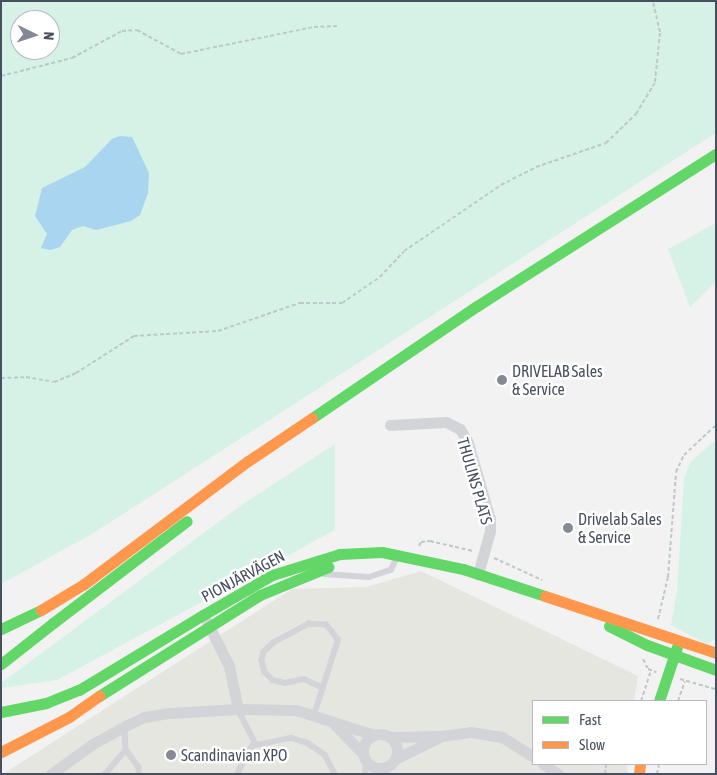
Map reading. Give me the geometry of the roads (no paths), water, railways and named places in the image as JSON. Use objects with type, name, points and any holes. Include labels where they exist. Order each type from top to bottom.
[{"type":"main road","points":[[1,629],[42,610],[84,584],[248,461],[485,301],[716,154]]},
{"type":"main road","points":[[1,664],[357,389]]},
{"type":"main road","name":"PIONJÄRVÄGEN","points":[[203,615],[272,575],[319,558],[360,551],[382,552],[397,557],[418,559],[478,574],[566,605],[655,626],[679,640],[716,653]]},
{"type":"main road","name":"PIONJÄRVÄGEN","points":[[99,696],[260,595],[314,571],[397,557]]},
{"type":"main road","name":"PIONJÄRVÄGEN","points":[[566,605],[648,645],[716,670]]},
{"type":"main road","points":[[1,712],[46,703],[79,690],[203,615]]},
{"type":"main road","points":[[658,700],[679,640]]},
{"type":"main road","points":[[1,723],[47,713],[99,696]]},
{"type":"main road","points":[[1,752],[69,718],[99,696]]},
{"type":"street","name":"THULINS PLATS","points":[[390,425],[446,422],[460,429],[468,443],[490,519],[484,554],[478,574]]},
{"type":"street","name":"PIONJÄRVÄGEN","points":[[203,615],[229,666],[238,709]]},
{"type":"street","points":[[51,774],[91,744],[144,717],[170,713],[238,709],[296,710],[314,715],[334,724],[374,735],[390,737],[442,736],[470,732],[492,734],[516,744],[532,755]]},
{"type":"street","points":[[334,724],[377,768],[390,766],[442,736]]},
{"type":"street","points":[[365,756],[366,741],[374,735]]},
{"type":"street","points":[[390,737],[397,747],[390,766]]},
{"type":"street","points":[[544,765],[558,774]]},
{"type":"lane","points":[[314,715],[323,688],[338,640],[326,625],[309,624],[274,643],[264,652],[262,661],[265,672],[273,680],[285,683],[304,679],[323,688]]},
{"type":"lane","points":[[238,709],[256,744]]},
{"type":"lane","points":[[124,726],[126,750],[139,767],[139,774]]},
{"type":"lane","points":[[237,774],[242,759],[256,744],[291,738],[308,743],[325,755],[335,774]]},
{"type":"lane","points":[[105,774],[126,750]]},
{"type":"lane","points":[[365,756],[365,774]]},
{"type":"water","points":[[120,136],[132,137],[149,173],[148,193],[140,215],[131,221],[96,230],[83,226],[72,230],[60,247],[50,250],[41,248],[47,234],[35,216],[42,188],[85,167],[112,139]]},
{"type":"place","name":"DRIVELAB Sales & Service","points":[[502,380]]},
{"type":"place","name":"Drivelab Sales & Service","points":[[568,528]]},
{"type":"place","name":"Scandinavian XPO","points":[[171,755]]}]
